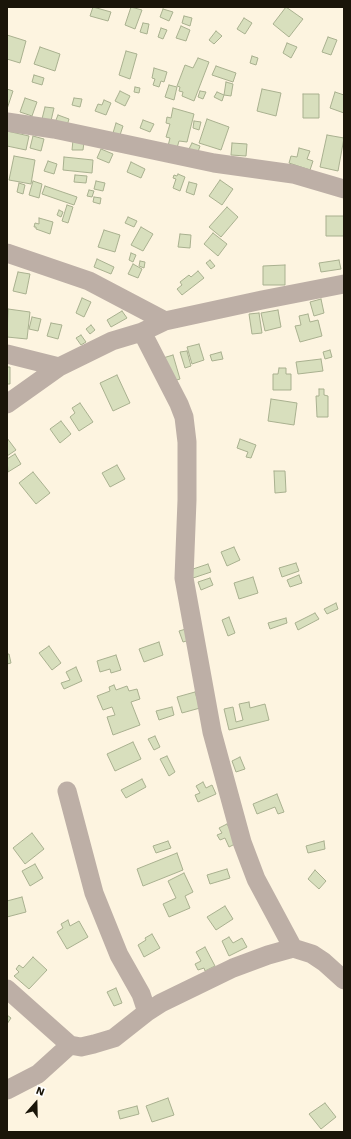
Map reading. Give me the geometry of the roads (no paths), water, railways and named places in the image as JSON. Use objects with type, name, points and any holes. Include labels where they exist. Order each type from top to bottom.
[{"type":"street","points":[[7,122],[54,129],[214,163],[294,174],[344,189]]},
{"type":"street","points":[[7,253],[89,281],[165,321]]},
{"type":"street","points":[[7,404],[59,367],[112,341],[142,332],[165,321],[344,284]]},
{"type":"street","points":[[142,332],[179,404],[184,417],[187,442],[184,578],[212,732],[242,842],[256,879],[293,948]]},
{"type":"street","points":[[7,354],[59,367]]},
{"type":"street","points":[[67,791],[94,893],[119,955],[141,994],[147,1012]]},
{"type":"street","points":[[7,989],[70,1045],[81,1047],[114,1038],[161,1003],[233,968],[268,955],[293,948],[312,954],[324,962],[344,980]]},
{"type":"street","points":[[7,1090],[38,1074],[70,1045]]}]
